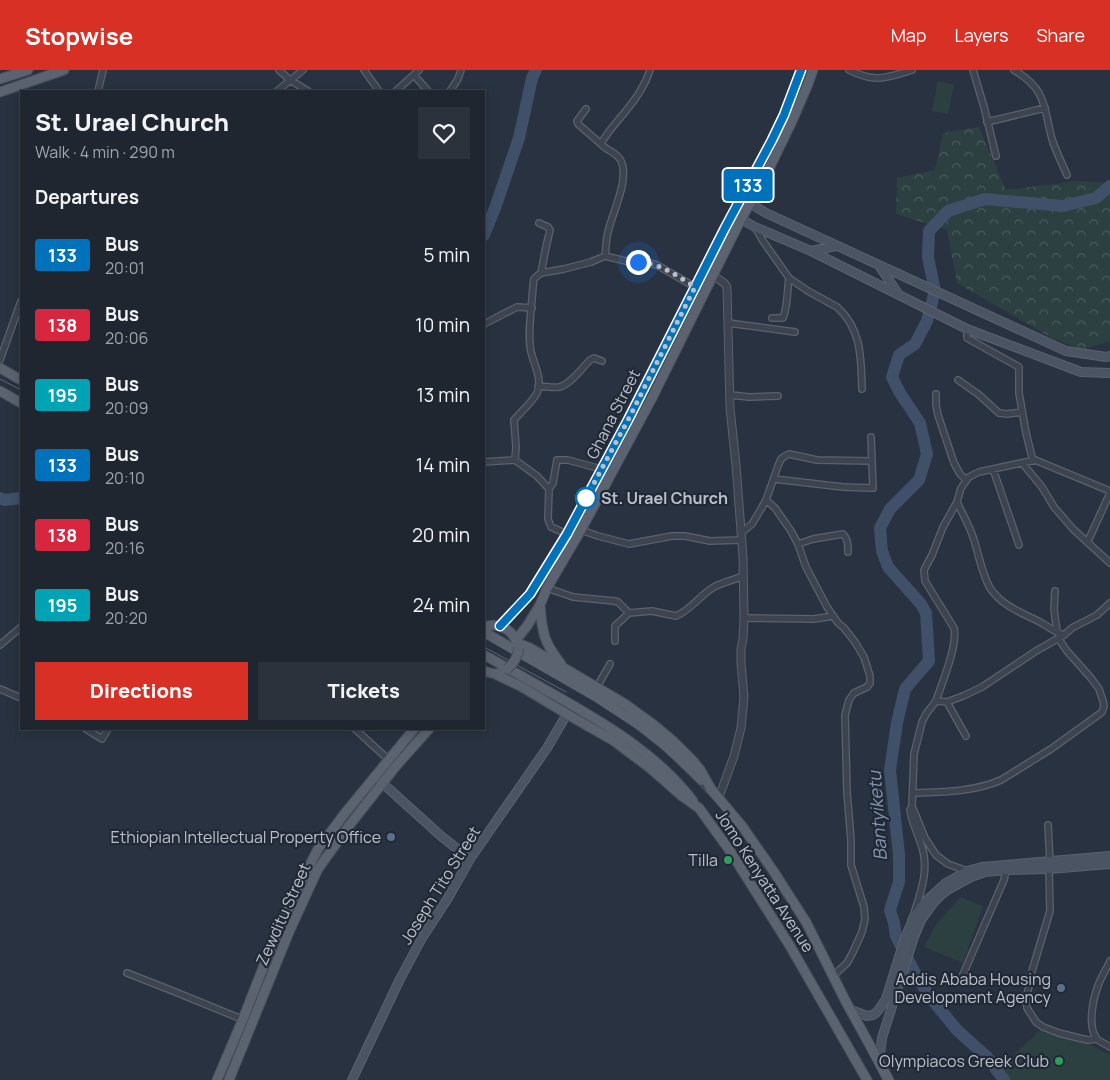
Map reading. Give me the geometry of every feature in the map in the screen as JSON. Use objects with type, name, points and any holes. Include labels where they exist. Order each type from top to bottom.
[{"type":"main road","points":[[0,79],[28,70]]},
{"type":"main road","points":[[0,92],[64,70]]},
{"type":"main road","name":"Ghana Street","points":[[488,626],[530,594],[567,534],[628,420],[784,115],[801,70]]},
{"type":"main road","name":"Ghana Street","points":[[488,674],[507,670],[518,656],[517,644],[652,398],[741,219],[766,175],[793,119],[813,70]]},
{"type":"main road","points":[[755,170],[766,175]]},
{"type":"main road","points":[[741,198],[766,213],[836,246],[1066,351],[1110,356]]},
{"type":"main road","points":[[732,214],[755,227],[811,251],[967,328],[1080,372],[1110,373]]},
{"type":"main road","points":[[811,251],[836,246]]},
{"type":"main road","points":[[878,265],[898,294]]},
{"type":"main road","points":[[0,368],[20,379]]},
{"type":"main road","points":[[0,391],[20,401]]},
{"type":"main road","points":[[540,604],[545,639],[551,651],[564,668]]},
{"type":"main road","points":[[488,626],[506,629],[512,633],[517,644],[530,648],[598,688],[625,704],[654,725],[701,771],[712,789]]},
{"type":"main road","name":"Jomo Kenyatta Avenue","points":[[488,626],[550,670],[638,724],[680,758],[712,789],[742,826],[806,922],[889,1080]]},
{"type":"main road","points":[[485,656],[628,740],[674,778],[699,808]]},
{"type":"main road","name":"Jomo Kenyatta Avenue","points":[[488,674],[522,687],[614,741],[699,808],[730,851],[790,946],[866,1079]]},
{"type":"main road","name":"Joseph Tito Street","points":[[352,1080],[400,979],[422,938],[448,898],[470,858],[546,748],[567,714]]},
{"type":"main road","name":"Zewditu Street","points":[[217,1080],[268,954],[318,849],[413,730]]},
{"type":"main road","name":"Zewditu Street","points":[[229,1080],[289,932],[318,869],[339,838],[396,766],[428,730]]},
{"type":"main road","points":[[375,777],[441,836],[470,858]]},
{"type":"main road","points":[[908,942],[934,902],[949,889],[971,877],[985,872],[1110,856]]},
{"type":"main road","points":[[879,1062],[882,1038],[908,942],[912,920],[935,892],[967,870],[989,866],[1110,864]]},
{"type":"main road","points":[[851,1010],[873,1016],[886,999],[896,981]]},
{"type":"street","points":[[98,90],[103,70]]},
{"type":"street","points":[[278,70],[306,90]]},
{"type":"street","points":[[279,90],[303,70]]},
{"type":"street","points":[[364,70],[379,90]]},
{"type":"street","points":[[397,90],[419,70]]},
{"type":"street","points":[[451,90],[461,70]]},
{"type":"street","points":[[601,144],[641,90],[650,70]]},
{"type":"street","points":[[849,70],[874,79],[898,75],[912,70]]},
{"type":"street","points":[[973,70],[996,156]]},
{"type":"street","points":[[1014,70],[1038,89],[1057,154],[1067,175]]},
{"type":"street","points":[[414,75],[427,90]]},
{"type":"street","points":[[987,122],[1045,108]]},
{"type":"street","points":[[586,109],[577,121],[578,124],[604,148],[616,155],[622,164],[621,195],[612,216],[605,256]]},
{"type":"street","points":[[539,223],[550,230],[541,273]]},
{"type":"street","points":[[755,227],[762,241],[789,278],[841,311],[850,324],[858,342],[861,356],[862,389]]},
{"type":"street","points":[[514,460],[516,447],[514,420],[537,393],[538,386],[530,336],[534,279],[537,276],[541,273],[564,270],[605,256],[630,262],[658,265],[695,287]]},
{"type":"street","points":[[714,276],[727,287],[730,408],[742,536],[744,618],[741,656],[744,689],[742,721],[734,756],[719,797]]},
{"type":"street","points":[[772,318],[783,318],[787,307],[789,278]]},
{"type":"street","points":[[0,360],[20,304]]},
{"type":"street","points":[[485,323],[517,307],[532,308]]},
{"type":"street","points":[[728,323],[795,332]]},
{"type":"street","points":[[967,328],[968,338],[1019,367],[1019,394],[1028,445],[1033,461]]},
{"type":"street","points":[[538,386],[557,388],[563,386],[590,360],[594,358],[602,361]]},
{"type":"street","points":[[958,380],[1000,413],[1022,412]]},
{"type":"street","points":[[936,394],[938,415],[954,463],[966,480]]},
{"type":"street","points":[[730,395],[749,397],[778,396]]},
{"type":"street","points":[[774,479],[843,487],[873,488],[871,437]]},
{"type":"street","points":[[581,530],[629,544],[672,536],[685,536],[710,541],[742,536],[762,510],[781,460],[785,456],[790,454],[817,460],[872,461]]},
{"type":"street","points":[[485,462],[514,460],[537,476],[548,489]]},
{"type":"street","points":[[567,534],[554,529],[550,525],[548,511],[548,489],[553,482],[557,460],[568,460],[601,469]]},
{"type":"street","points":[[916,929],[912,920],[921,891],[925,863],[923,849],[910,810],[913,793],[914,754],[922,722],[936,701],[954,647],[955,634],[954,628],[925,581],[924,570],[943,527],[957,502],[961,488],[966,480],[979,472],[1033,461],[1110,492],[1088,542]]},
{"type":"street","points":[[1023,464],[1073,529],[1110,563]]},
{"type":"street","points":[[993,470],[1019,545]]},
{"type":"street","points":[[766,500],[775,508],[791,531],[806,566],[833,616],[844,628],[864,658],[870,676],[870,683],[867,687],[854,693],[849,700],[845,715],[851,865],[864,907],[865,919],[860,937],[850,958],[833,976]]},
{"type":"street","points":[[957,502],[972,534],[982,570],[994,593],[1005,604],[1059,635]]},
{"type":"street","points":[[798,544],[813,539],[843,534],[847,542],[848,552]]},
{"type":"street","points":[[615,641],[615,626],[629,613],[652,611],[676,616],[713,587],[743,576]]},
{"type":"street","points":[[547,588],[573,597],[618,602],[629,613]]},
{"type":"street","points":[[913,793],[968,790],[994,784],[1051,749],[1102,712],[1104,706],[1099,688],[1066,651],[1059,635],[1054,609],[1055,592]]},
{"type":"street","points":[[936,701],[947,702],[982,687],[1059,635],[1097,615],[1109,605]]},
{"type":"street","points":[[744,618],[814,619],[833,616]]},
{"type":"street","points":[[0,645],[20,628]]},
{"type":"street","points":[[598,688],[610,664]]},
{"type":"street","points":[[0,689],[20,698]]},
{"type":"street","points":[[947,702],[966,736]]},
{"type":"street","points":[[88,730],[102,739],[107,730]]},
{"type":"street","points":[[356,730],[396,766]]},
{"type":"street","points":[[912,806],[925,838],[936,855],[948,864],[967,870]]},
{"type":"street","points":[[1048,825],[1050,911],[1032,971],[1026,1000],[1027,1008],[1036,1022],[1051,1031],[1088,1040],[1097,1039]]},
{"type":"street","points":[[961,979],[1004,880],[1006,870]]},
{"type":"street","points":[[1110,961],[1098,984],[1093,1001],[1091,1022],[1097,1039],[1110,1047]]},
{"type":"street","points":[[127,973],[253,1023]]},
{"type":"green space","points":[[938,81],[954,85],[948,114],[932,111]]},
{"type":"green space","points":[[979,127],[1006,190],[1076,181],[1110,183],[1110,341],[1082,350],[1052,338],[957,283],[947,230],[896,214],[897,178],[935,170],[943,133]]},
{"type":"green space","points":[[960,897],[983,906],[963,963],[924,947],[935,926]]},
{"type":"green space","name":"Olympiacos Greek Club","points":[[1039,1031],[1087,1043],[1110,1055],[1110,1080],[1008,1080],[1002,1066]]},
{"type":"waterway","points":[[485,233],[519,138],[532,78],[536,70]]},
{"type":"waterway","name":"Bantyiketu","points":[[1004,1080],[987,1057],[957,1030],[930,997],[916,975],[896,936],[890,910],[899,882],[899,855],[890,770],[897,723],[905,689],[929,661],[926,613],[921,604],[888,567],[882,551],[880,528],[890,509],[919,480],[927,454],[920,423],[892,377],[899,355],[915,344],[927,321],[935,291],[928,257],[929,231],[948,211],[985,199],[1063,206],[1096,198],[1110,186]]},
{"type":"waterway","points":[[0,498],[4,500],[20,498]]},
{"type":"tram line","points":[[0,379],[20,389]]},
{"type":"tram line","points":[[485,638],[592,699],[644,733],[677,761],[744,831],[805,923],[883,1080]]},
{"type":"tram line","points":[[485,648],[566,692]]},
{"type":"bus line","name":"133","points":[[500,626],[530,594],[567,534],[772,140],[794,92],[801,70]]},
{"type":"place","name":"St. Urael Church","points":[[586,498]]},
{"type":"place","name":"Ethiopian Intellectual Property Office","points":[[391,837]]},
{"type":"place","name":"Tilla","points":[[728,860]]},
{"type":"place","name":"Addis Ababa Housing Development Agency","points":[[1061,988]]},
{"type":"place","name":"Olympiacos Greek Club","points":[[1059,1061]]},
{"type":"route","points":[[586,498],[628,420],[695,287],[658,265],[638,262]]}]
